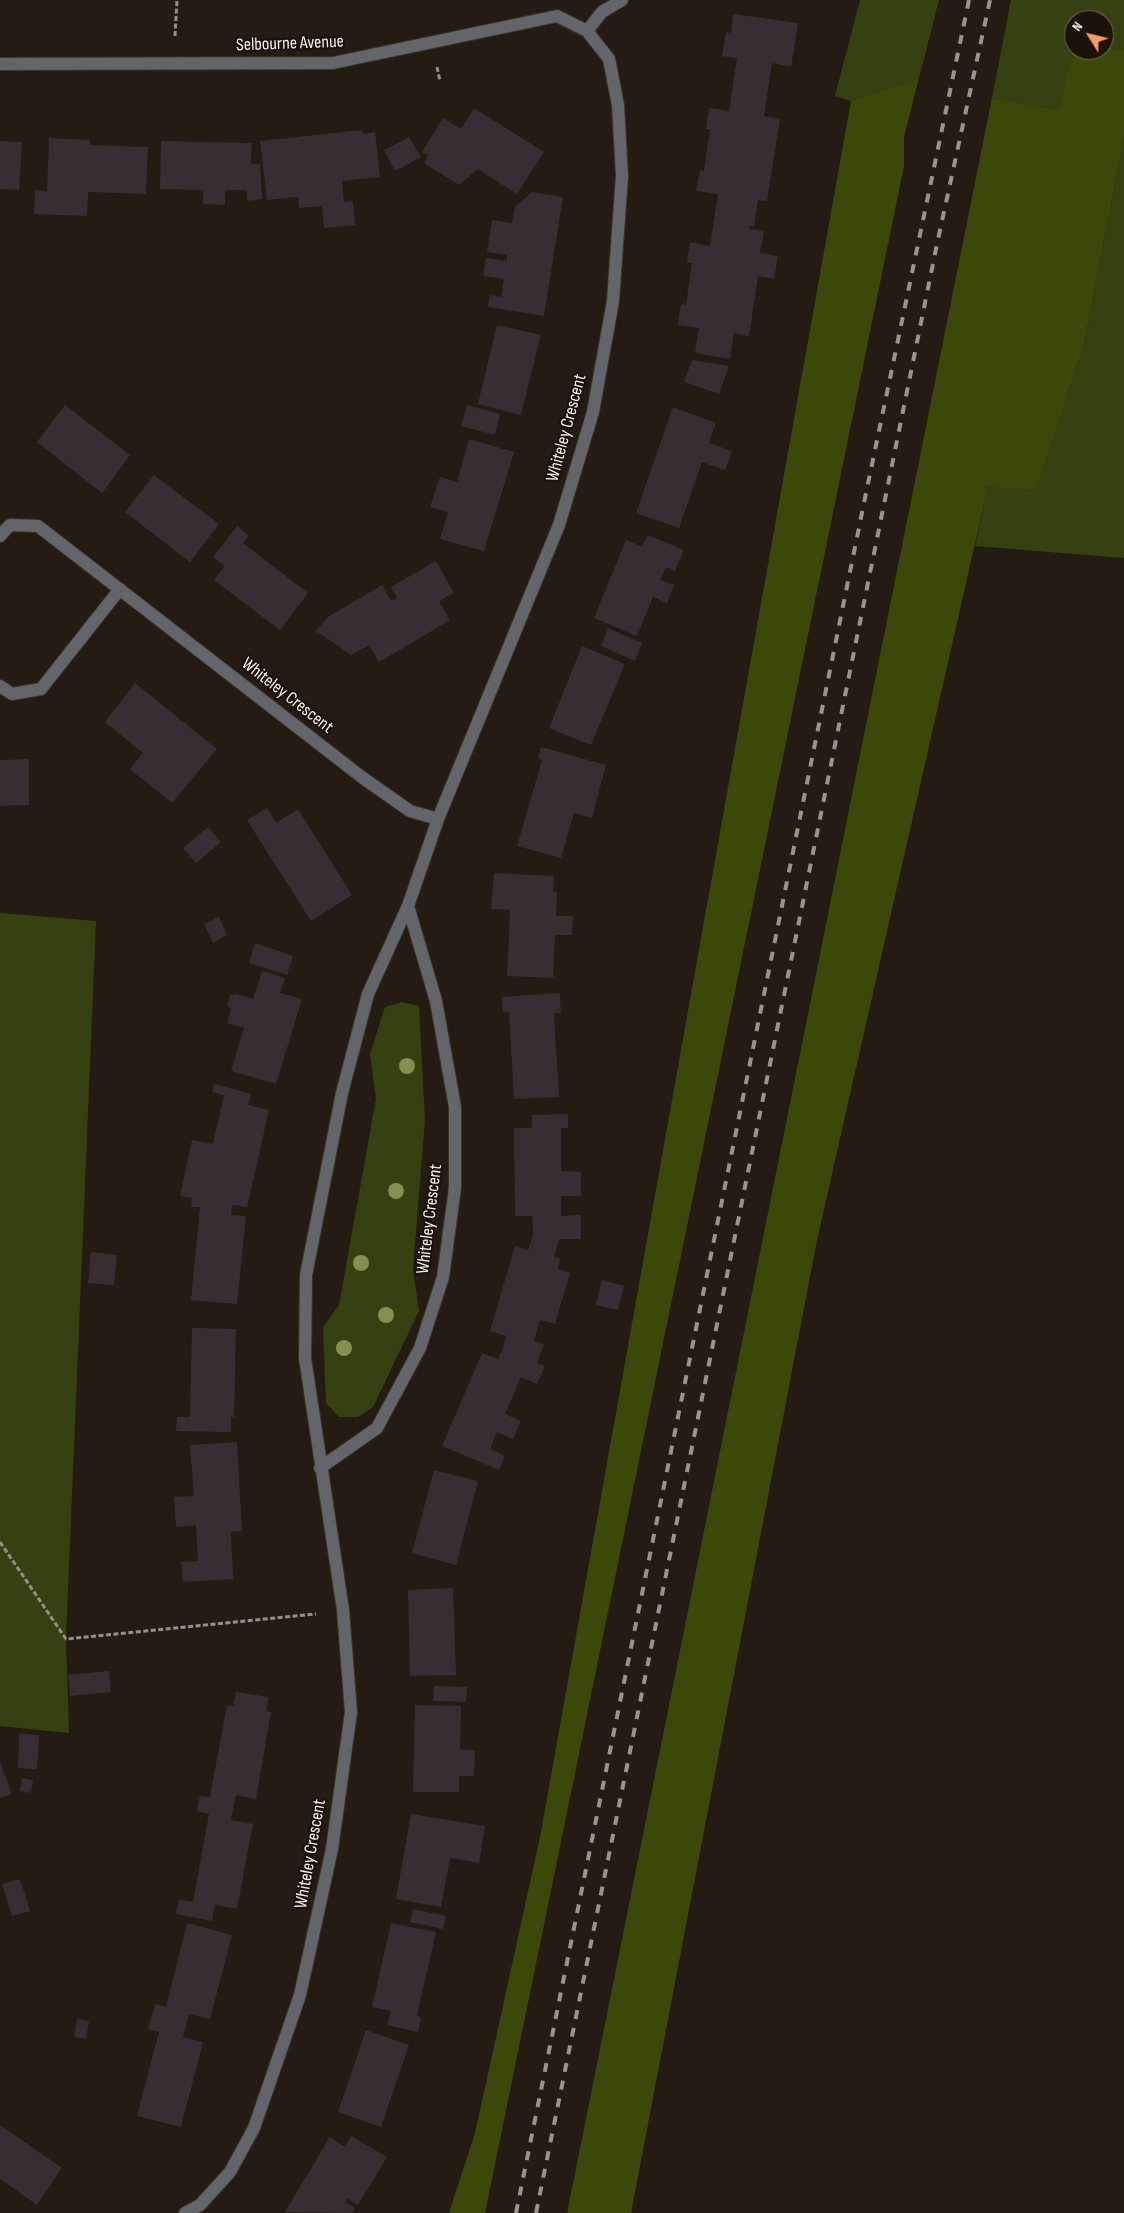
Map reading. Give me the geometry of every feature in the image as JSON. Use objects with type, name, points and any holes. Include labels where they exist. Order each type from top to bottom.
[{"type":"street","points":[[587,31],[602,12],[622,0]]},
{"type":"street","name":"Selbourne Avenue","points":[[0,64],[333,63],[557,16],[587,31]]},
{"type":"street","name":"Whiteley Crescent","points":[[185,2213],[200,2205],[230,2172],[254,2128],[300,1995],[332,1849],[351,1712],[343,1610],[320,1468],[305,1358],[306,1275],[342,1093],[368,994],[408,906],[438,819],[559,525],[593,412],[613,301],[622,176],[618,105],[609,59],[587,31]]},
{"type":"street","name":"Whiteley Crescent","points":[[0,536],[10,525],[38,526],[363,778],[410,811],[438,819]]},
{"type":"street","points":[[0,686],[12,694],[41,689],[120,589]]},
{"type":"street","name":"Whiteley Crescent","points":[[320,1468],[377,1428],[420,1348],[443,1277],[455,1188],[455,1107],[436,1000],[408,906]]},
{"type":"path","points":[[174,64],[176,0]]},
{"type":"path","points":[[0,1542],[66,1639],[316,1614]]},
{"type":"green space","points":[[860,0],[939,0],[919,78],[851,101],[835,96]]},
{"type":"green space","points":[[1011,0],[1124,0],[1124,50],[1114,48],[1114,10],[1064,10],[1064,60],[1070,60],[1058,110],[992,98]]},
{"type":"green space","points":[[1114,48],[1124,50],[1124,137],[1084,344],[1036,490],[988,486],[817,1240],[631,2213],[567,2213],[992,98],[1058,110],[1070,60],[1114,60]]},
{"type":"green space","points":[[919,78],[904,137],[904,166],[485,2213],[449,2213],[475,2133],[540,1837],[851,101]]},
{"type":"green space","points":[[1124,137],[1124,558],[975,546],[988,485],[1036,490],[1084,344]]},
{"type":"green space","points":[[0,913],[96,921],[66,1639],[69,1733],[0,1726]]},
{"type":"green space","points":[[402,1002],[419,1006],[425,1120],[413,1269],[419,1311],[373,1407],[358,1417],[339,1417],[326,1403],[323,1327],[339,1305],[376,1099],[370,1054],[385,1007]]},
{"type":"building","points":[[733,14],[798,23],[791,67],[772,63],[764,116],[780,119],[767,201],[758,200],[754,226],[749,226],[749,229],[764,231],[760,253],[778,256],[774,279],[758,276],[749,336],[734,333],[730,359],[695,353],[699,328],[678,325],[681,304],[686,305],[692,263],[687,263],[690,242],[710,246],[718,194],[696,191],[700,170],[704,171],[710,129],[706,129],[709,108],[729,111],[737,58],[722,56],[726,32],[731,33]]},
{"type":"building","points":[[474,108],[544,152],[517,194],[478,169],[459,185],[424,163],[428,155],[422,152],[443,118],[461,129]]},
{"type":"building","points":[[362,130],[363,134],[375,132],[380,177],[342,181],[344,202],[353,201],[355,225],[324,228],[322,206],[299,208],[298,197],[267,200],[260,141]]},
{"type":"building","points":[[409,137],[421,157],[395,171],[384,150]]},
{"type":"building","points":[[49,138],[90,140],[90,145],[148,147],[146,194],[88,192],[87,216],[34,214],[35,190],[47,191]]},
{"type":"building","points":[[0,141],[22,142],[19,190],[0,189]]},
{"type":"building","points":[[161,141],[252,143],[251,164],[260,164],[262,199],[247,201],[247,190],[225,190],[225,205],[203,204],[203,190],[160,189]]},
{"type":"building","points":[[532,192],[563,197],[544,316],[488,307],[490,295],[501,297],[504,279],[483,276],[486,258],[507,261],[507,255],[487,252],[492,220],[512,223],[515,207]]},
{"type":"building","points":[[497,325],[541,335],[521,415],[478,404]]},
{"type":"building","points":[[692,360],[729,366],[719,394],[684,382]]},
{"type":"building","points":[[65,405],[130,455],[102,493],[37,442]]},
{"type":"building","points":[[467,405],[500,414],[495,435],[461,426]]},
{"type":"building","points":[[673,407],[716,423],[709,443],[732,451],[725,470],[702,462],[679,528],[636,513]]},
{"type":"building","points":[[469,439],[514,452],[484,551],[440,539],[448,512],[430,507],[440,477],[457,482]]},
{"type":"building","points":[[154,475],[219,524],[190,562],[125,512]]},
{"type":"building","points":[[237,526],[249,536],[243,543],[308,593],[280,630],[214,580],[225,566],[213,557]]},
{"type":"building","points":[[648,535],[684,550],[675,571],[666,567],[660,580],[674,585],[667,603],[653,597],[637,636],[594,618],[626,540],[642,546]]},
{"type":"building","points":[[436,561],[454,593],[439,601],[450,620],[379,662],[369,645],[351,655],[316,631],[328,617],[382,585],[391,601],[397,598],[391,587]]},
{"type":"building","points":[[608,628],[642,643],[635,661],[601,646]]},
{"type":"building","points":[[582,646],[625,664],[591,745],[549,728]]},
{"type":"building","points":[[135,683],[217,749],[172,803],[130,769],[143,753],[105,722]]},
{"type":"building","points":[[541,747],[606,765],[592,818],[574,813],[561,858],[517,846],[542,760],[538,759]]},
{"type":"building","points":[[29,759],[29,805],[0,806],[0,760]]},
{"type":"building","points":[[267,808],[276,823],[298,809],[352,895],[311,921],[247,820]]},
{"type":"building","points":[[208,827],[221,842],[196,863],[183,848]]},
{"type":"building","points":[[494,873],[554,876],[553,892],[557,892],[556,916],[573,916],[572,935],[555,935],[553,978],[507,976],[510,910],[491,909]]},
{"type":"building","points":[[219,917],[227,935],[213,943],[204,924]]},
{"type":"building","points":[[255,943],[293,956],[287,975],[249,963]]},
{"type":"building","points":[[262,971],[285,978],[280,993],[302,999],[276,1084],[231,1071],[244,1028],[227,1023],[231,1009],[227,1005],[230,995],[236,994],[253,999]]},
{"type":"building","points":[[560,993],[561,1013],[554,1013],[559,1097],[514,1099],[509,1012],[503,1012],[502,997]]},
{"type":"building","points":[[214,1084],[251,1094],[248,1105],[269,1110],[247,1207],[232,1205],[231,1215],[246,1216],[237,1304],[191,1300],[200,1207],[191,1207],[192,1198],[180,1196],[192,1140],[213,1144],[224,1095],[212,1092]]},
{"type":"building","points":[[568,1114],[568,1128],[561,1128],[561,1171],[581,1172],[581,1196],[561,1196],[561,1216],[581,1215],[581,1239],[559,1239],[554,1257],[560,1259],[558,1269],[570,1273],[555,1324],[540,1320],[534,1341],[544,1344],[537,1363],[545,1366],[537,1384],[521,1377],[505,1414],[521,1421],[513,1439],[497,1432],[490,1449],[505,1456],[499,1470],[442,1446],[482,1353],[498,1359],[503,1348],[506,1336],[490,1331],[515,1246],[528,1250],[533,1235],[532,1216],[515,1216],[514,1128],[532,1128],[532,1115]]},
{"type":"building","points":[[91,1252],[117,1255],[114,1285],[88,1283]]},
{"type":"building","points":[[602,1280],[624,1286],[618,1310],[596,1305]]},
{"type":"building","points":[[192,1328],[236,1329],[234,1417],[231,1417],[231,1432],[176,1431],[177,1417],[190,1417]]},
{"type":"building","points":[[237,1442],[242,1531],[231,1532],[233,1579],[183,1582],[181,1562],[198,1561],[196,1525],[176,1527],[174,1497],[194,1496],[190,1445]]},
{"type":"building","points":[[434,1470],[478,1481],[456,1565],[412,1553]]},
{"type":"building","points":[[453,1588],[456,1675],[410,1676],[408,1590]]},
{"type":"building","points":[[109,1671],[111,1692],[70,1696],[68,1675]]},
{"type":"building","points":[[434,1686],[467,1687],[466,1702],[433,1701]]},
{"type":"building","points":[[236,1692],[269,1697],[266,1711],[271,1712],[256,1799],[236,1795],[231,1820],[253,1824],[237,1909],[215,1905],[212,1921],[176,1914],[179,1899],[193,1902],[209,1814],[197,1811],[198,1802],[200,1796],[210,1797],[227,1705],[233,1706]]},
{"type":"building","points":[[415,1705],[461,1706],[460,1749],[475,1750],[474,1776],[459,1776],[459,1792],[413,1792]]},
{"type":"building","points":[[19,1734],[39,1735],[37,1769],[18,1768]]},
{"type":"building","points":[[0,1762],[12,1794],[0,1798]]},
{"type":"building","points":[[22,1778],[33,1780],[31,1793],[20,1791]]},
{"type":"building","points":[[411,1814],[485,1826],[479,1863],[450,1858],[441,1907],[396,1899]]},
{"type":"building","points":[[20,1879],[30,1911],[12,1916],[2,1884]]},
{"type":"building","points":[[413,1909],[446,1916],[443,1929],[410,1922]]},
{"type":"building","points":[[187,1923],[232,1935],[210,2019],[189,2014],[183,2037],[203,2042],[181,2127],[137,2116],[159,2032],[148,2029],[155,2004],[166,2007]]},
{"type":"building","points":[[391,1923],[436,1932],[417,2016],[421,2017],[418,2032],[387,2025],[391,2011],[372,2007]]},
{"type":"building","points":[[77,2019],[89,2021],[86,2039],[74,2037]]},
{"type":"building","points":[[366,2030],[409,2045],[381,2127],[338,2112]]},
{"type":"building","points":[[0,2125],[62,2168],[37,2205],[0,2179]]},
{"type":"building","points":[[351,2136],[387,2157],[358,2205],[347,2198],[345,2202],[355,2208],[352,2213],[285,2212],[330,2137],[345,2147]]},
{"type":"railway","points":[[516,2213],[865,498],[969,0]]},
{"type":"railway","points":[[536,2213],[937,244],[990,0]]}]
